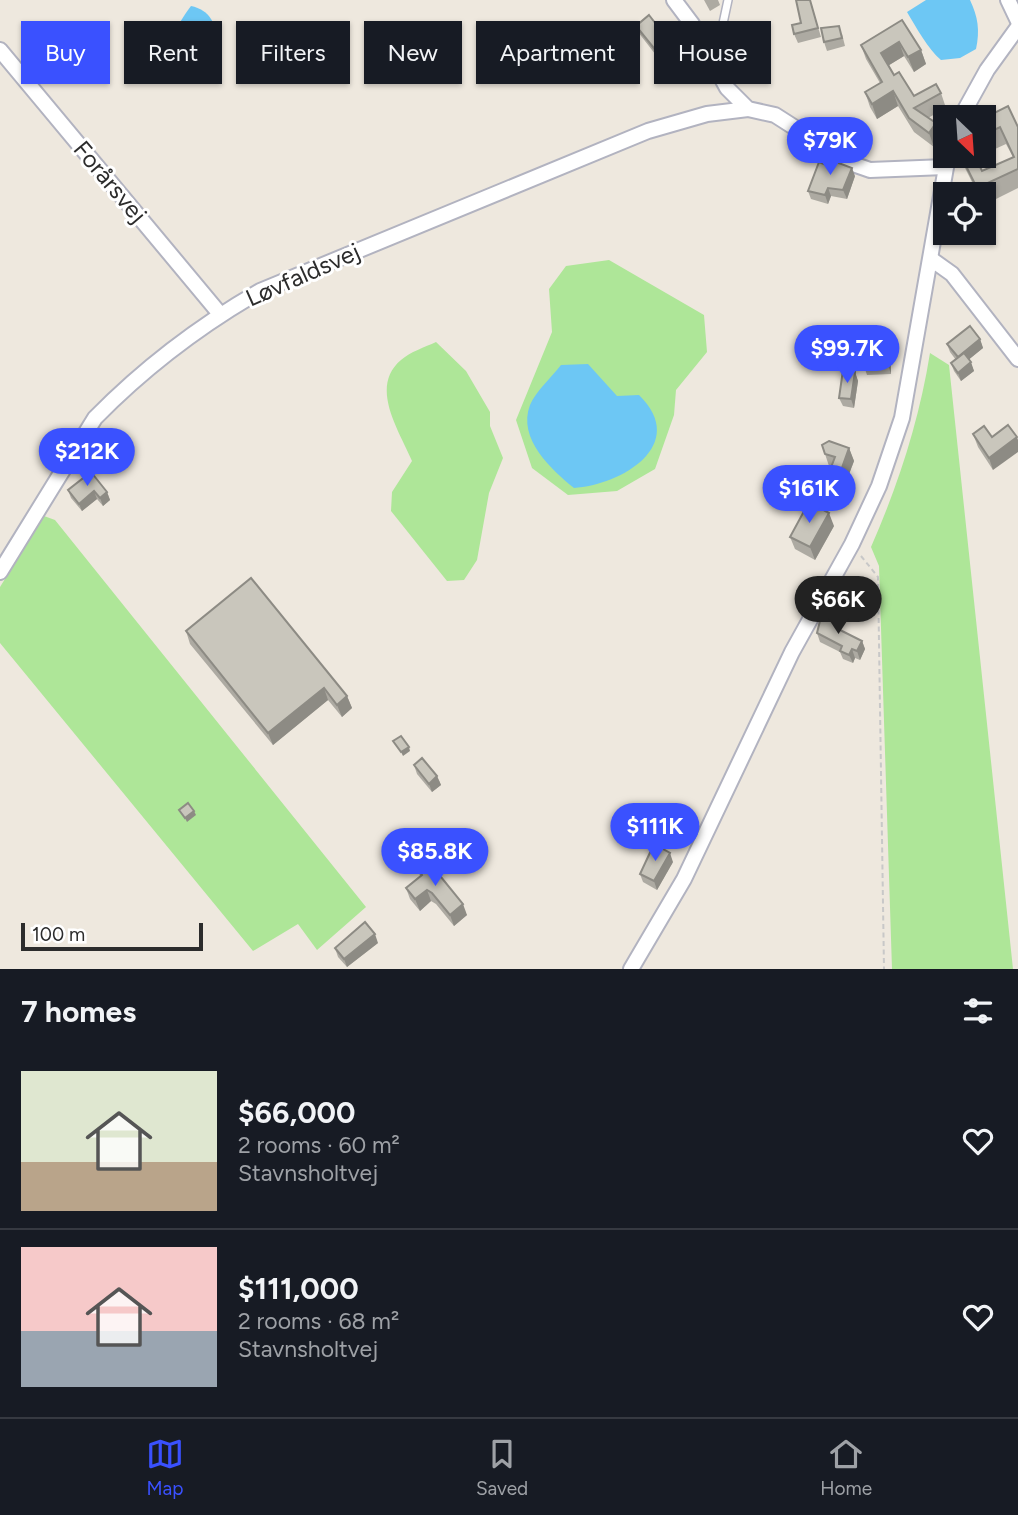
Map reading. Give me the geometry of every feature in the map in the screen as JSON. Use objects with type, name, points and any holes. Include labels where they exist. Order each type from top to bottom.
[{"type":"street","points":[[674,0],[690,21]]},
{"type":"street","points":[[1008,0],[1018,21]]},
{"type":"street","points":[[967,105],[986,70],[1018,27]]},
{"type":"street","name":"Forårsvej","points":[[0,50],[220,314]]},
{"type":"street","points":[[725,84],[748,109],[775,115],[850,163],[870,170],[933,163]]},
{"type":"street","points":[[707,114],[727,88]]},
{"type":"street","name":"Løvfaldsvej","points":[[0,572],[95,418],[113,400],[220,314],[260,291],[635,136],[707,114],[748,109]]},
{"type":"street","points":[[631,969],[684,879],[792,652],[852,544],[879,486],[902,418],[946,168]]},
{"type":"street","points":[[931,259],[951,274],[1018,359]]},
{"type":"lane","points":[[723,21],[728,0]]},
{"type":"path","points":[[852,544],[878,577],[884,969]]},
{"type":"green space","points":[[609,260],[704,315],[707,352],[676,390],[674,415],[655,469],[617,491],[568,495],[532,468],[516,420],[552,332],[549,289],[566,266]]},
{"type":"green space","points":[[436,342],[466,371],[490,412],[490,426],[503,458],[489,493],[477,560],[464,580],[447,581],[391,511],[392,492],[412,461],[394,423],[387,396],[387,383],[401,360]]},
{"type":"green space","points":[[930,353],[949,365],[1013,969],[892,969],[879,566],[871,547],[907,452]]},
{"type":"green space","points":[[44,516],[55,520],[366,907],[317,950],[298,924],[253,951],[0,643],[0,587]]},
{"type":"water","points":[[926,0],[970,0],[978,24],[976,49],[960,58],[941,60],[907,12]]},
{"type":"water","points":[[191,6],[203,11],[212,21],[181,21]]},
{"type":"water","points":[[588,364],[617,396],[639,395],[653,413],[657,430],[653,446],[643,459],[629,470],[611,479],[574,488],[539,452],[528,430],[527,418],[530,405],[540,389],[561,365]]},
{"type":"building","points":[[796,0],[810,0],[818,28],[794,34],[792,25],[801,23]]},
{"type":"building","points":[[649,15],[654,22],[654,48],[640,31],[640,23]]},
{"type":"building","points":[[902,20],[921,50],[908,57],[899,42],[881,53],[894,75],[899,72],[914,96],[936,84],[941,93],[914,108],[933,121],[929,133],[909,118],[893,91],[872,104],[865,92],[882,82],[861,45]]},
{"type":"building","points":[[839,26],[842,38],[824,42],[821,28]]},
{"type":"building","points":[[1008,106],[1018,127],[1018,169],[990,182],[974,182],[967,168],[981,168],[982,171],[996,168],[996,165],[1014,157],[1000,127],[996,129],[996,112]]},
{"type":"building","points":[[828,159],[852,168],[843,190],[828,188],[825,195],[808,191],[819,162],[826,165]]},
{"type":"building","points":[[970,326],[980,339],[958,357],[947,344]]},
{"type":"building","points":[[885,332],[887,362],[863,363],[861,333]]},
{"type":"building","points":[[964,353],[971,362],[958,373],[951,363]]},
{"type":"building","points":[[843,370],[855,372],[851,399],[839,398]]},
{"type":"building","points":[[1008,425],[1017,437],[989,458],[973,434],[984,426],[992,437]]},
{"type":"building","points":[[829,441],[849,448],[834,490],[806,479],[810,468],[828,475],[835,457],[825,454],[822,445]]},
{"type":"building","points":[[91,472],[107,492],[100,498],[94,491],[79,504],[68,490]]},
{"type":"building","points":[[809,502],[829,513],[810,547],[790,537]]},
{"type":"building","points":[[251,578],[347,696],[337,705],[324,688],[268,733],[186,631]]},
{"type":"building","points":[[826,618],[840,625],[838,629],[862,641],[857,651],[852,649],[849,655],[840,651],[842,646],[817,633],[820,621]]},
{"type":"building","points":[[401,736],[409,747],[401,752],[393,741]]},
{"type":"building","points":[[422,758],[437,776],[429,784],[414,765]]},
{"type":"building","points":[[188,803],[194,811],[185,818],[179,810]]},
{"type":"building","points":[[654,844],[670,853],[654,881],[640,874]]},
{"type":"building","points":[[428,861],[463,904],[450,915],[432,893],[427,890],[415,899],[406,888],[422,875],[418,869]]},
{"type":"building","points":[[365,922],[375,934],[344,959],[335,948]]}]
